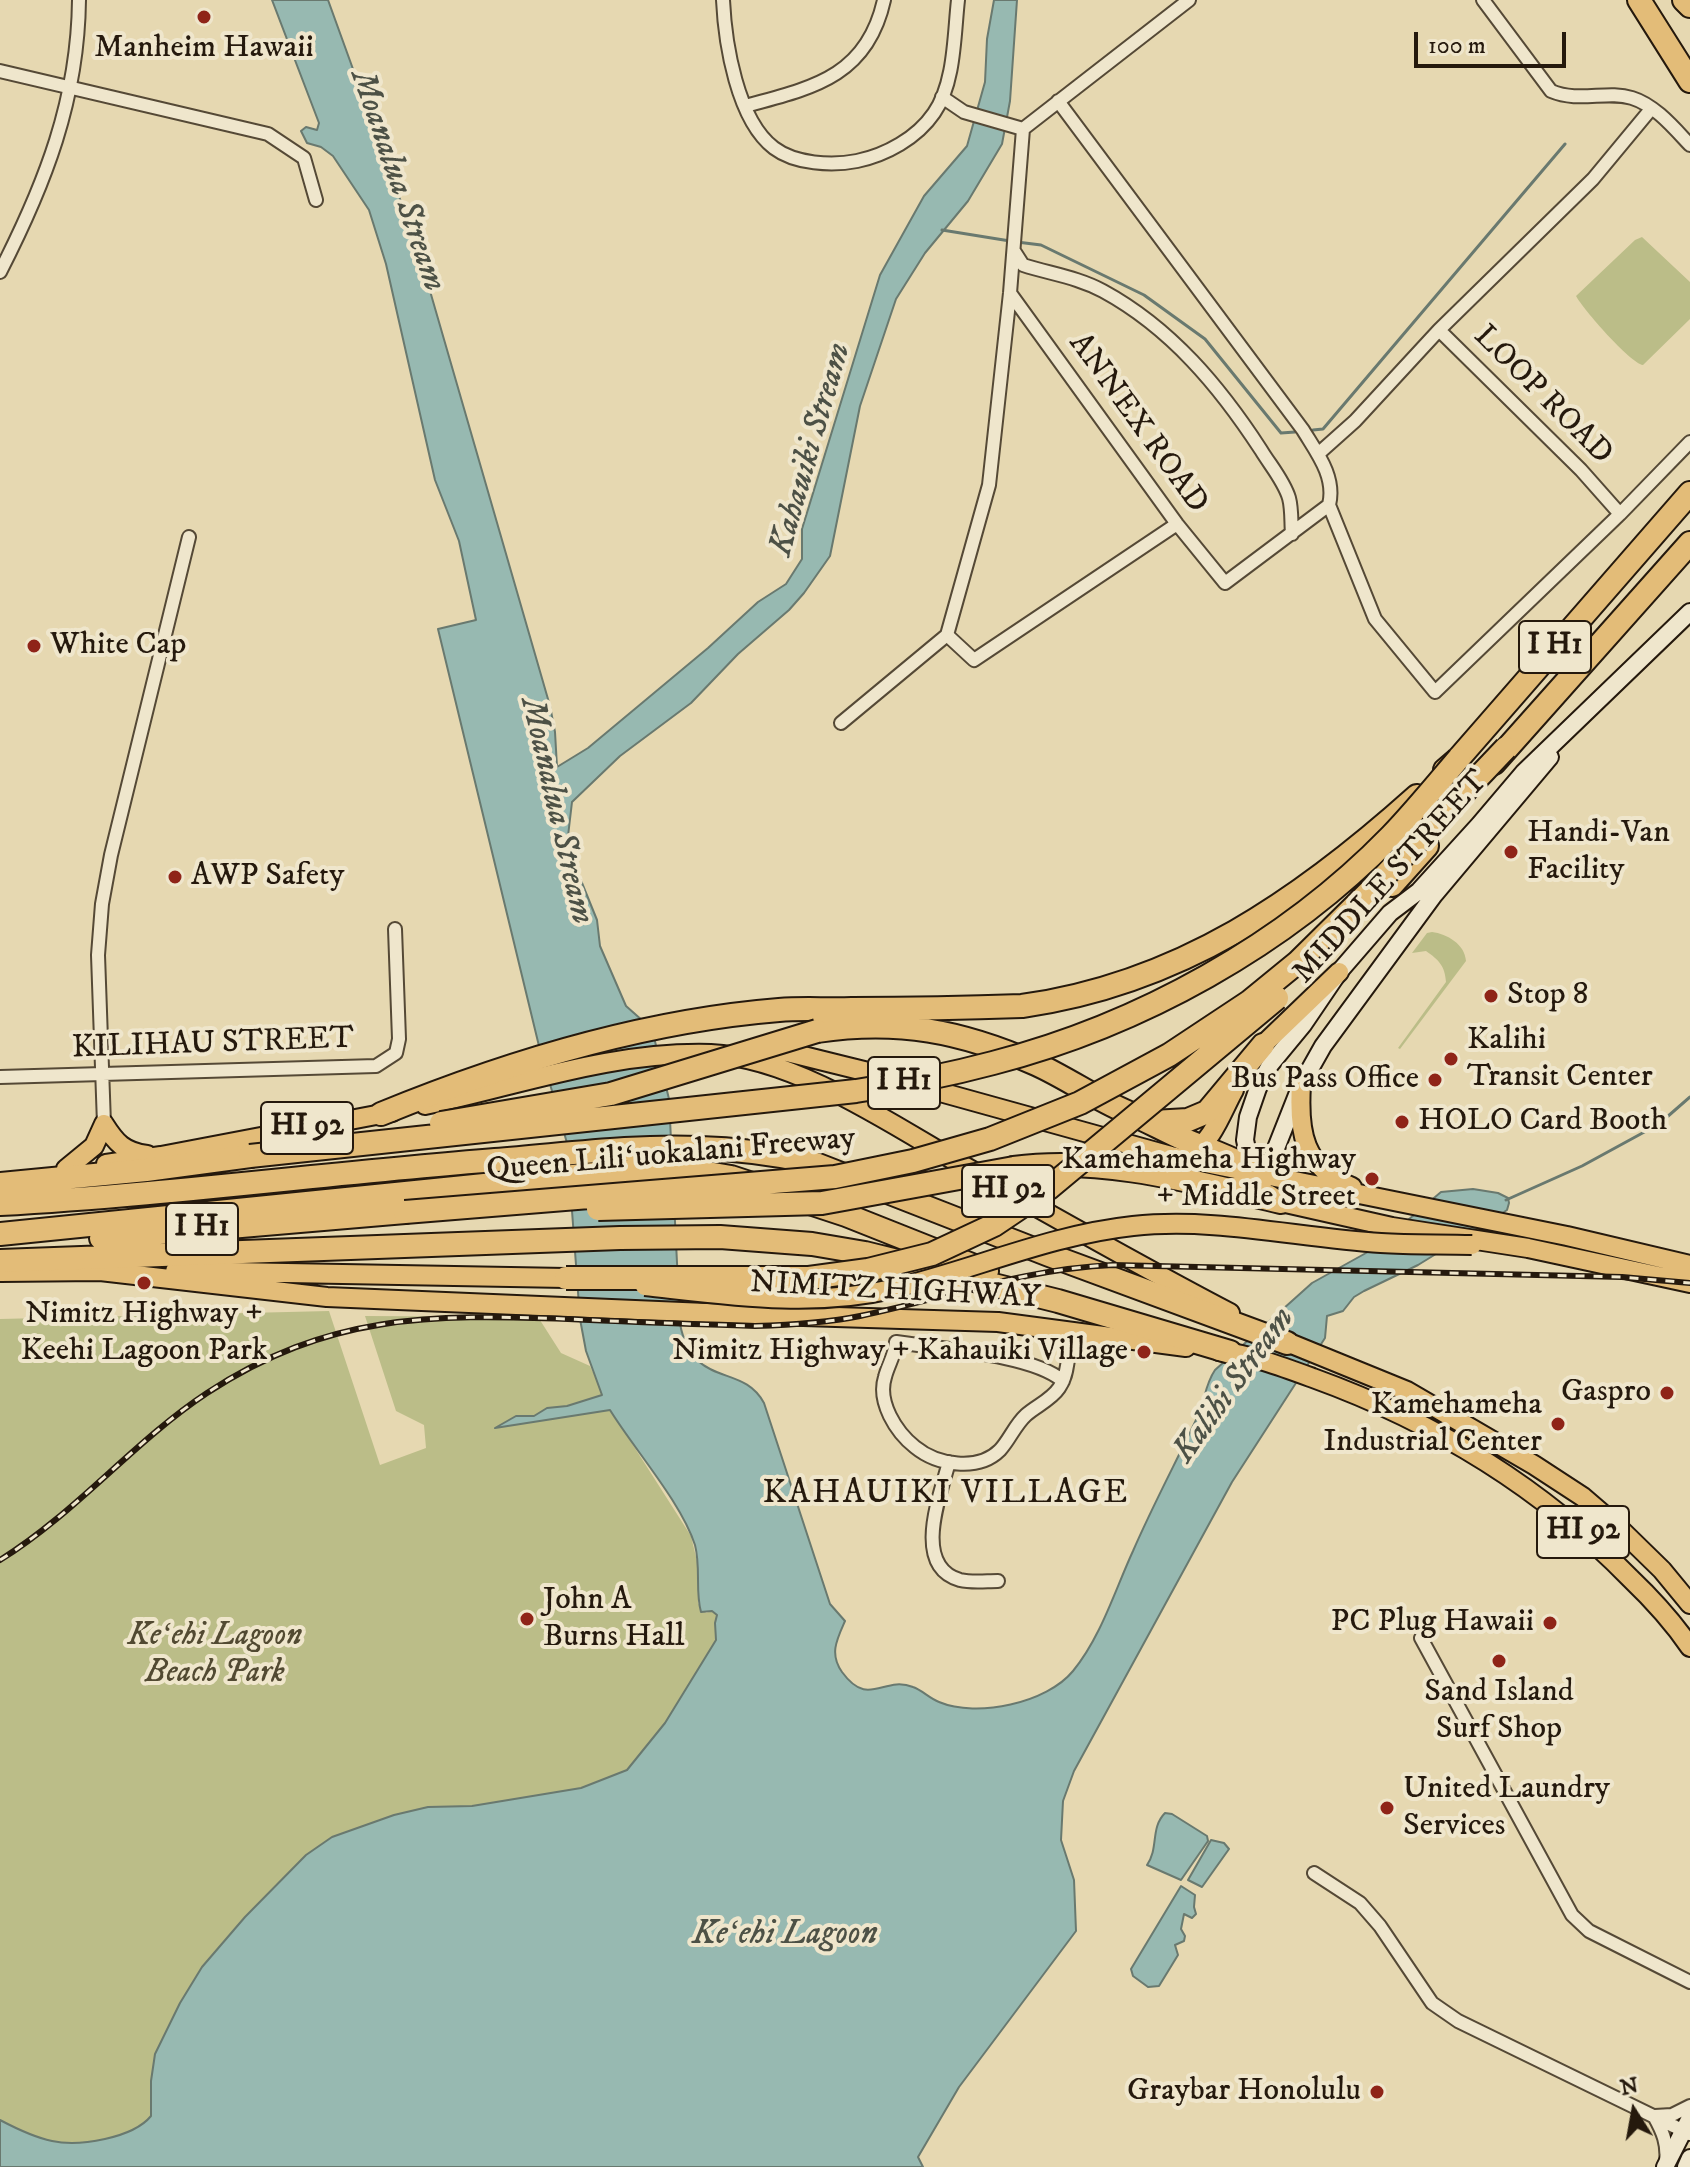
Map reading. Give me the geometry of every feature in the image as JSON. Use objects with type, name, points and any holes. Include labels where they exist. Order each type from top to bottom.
[{"type":"highway","points":[[1639,0],[1690,81]]},
{"type":"highway","points":[[1684,0],[1690,6]]},
{"type":"highway","name":"Queen Liliʻuokalani Freeway","points":[[0,1184],[856,1091],[955,1073],[1032,1052],[1134,1013],[1217,970],[1256,945],[1318,901],[1367,860],[1419,806],[1690,493]]},
{"type":"highway","name":"Queen Liliʻuokalani Freeway","points":[[0,1243],[835,1177],[913,1161],[990,1139],[1080,1103],[1169,1055],[1249,1002],[1298,962],[1506,748],[1690,543]]},
{"type":"highway","points":[[566,1278],[809,1278],[838,1275],[932,1254],[994,1225],[1049,1188],[1327,953],[1437,835],[1506,748]]},
{"type":"highway","points":[[381,1114],[448,1086],[604,1039],[750,1013],[1022,1006],[1081,996],[1128,983],[1197,954],[1264,915],[1367,841],[1459,758]]},
{"type":"highway","points":[[250,1156],[611,1094],[817,1031],[889,1025],[966,1038],[1037,1065],[1257,1175],[1242,1189],[1227,1190]]},
{"type":"highway","points":[[1153,1122],[1188,1120],[1207,1112],[1263,1045]]},
{"type":"highway","points":[[0,1204],[622,1150],[700,1148],[776,1155],[808,1161],[1049,1255],[1242,1323],[1287,1343]]},
{"type":"highway","points":[[405,1212],[822,1203],[1043,1164],[1101,1166],[1281,1202]]},
{"type":"highway","points":[[0,1234],[583,1175],[641,1170],[696,1171],[731,1177],[846,1215],[1058,1301]]},
{"type":"highway","points":[[0,1261],[720,1237],[812,1244],[865,1253],[1058,1301],[1230,1352]]},
{"type":"main road","name":"MIDDLE STREET","points":[[1257,1175],[1245,1140],[1248,1117],[1258,1088],[1270,1065],[1303,1025],[1339,972],[1390,913],[1425,885],[1524,772],[1690,612]]},
{"type":"main road","name":"MIDDLE STREET","points":[[1257,1175],[1301,1085],[1341,1020],[1434,895],[1532,781],[1572,727]]},
{"type":"main road","points":[[1171,1156],[1185,1155],[1201,1146],[1263,1045],[1339,972]]},
{"type":"main road","name":"HI 92","points":[[0,1176],[161,1156],[454,1099],[600,1062],[713,1054],[774,1058],[1242,1323]]},
{"type":"main road","points":[[774,1058],[1075,1128],[1171,1156],[1567,1236],[1690,1265]]},
{"type":"main road","points":[[1301,1085],[1301,1132],[1312,1156],[1345,1184],[1377,1197]]},
{"type":"main road","points":[[104,1124],[117,1145],[124,1149],[132,1153],[161,1156]]},
{"type":"main road","points":[[66,1169],[94,1146],[104,1124]]},
{"type":"main road","points":[[1257,1175],[1281,1202],[1392,1227],[1528,1248],[1690,1283]]},
{"type":"main road","points":[[100,1271],[566,1278],[726,1295],[814,1300],[891,1290],[1075,1235],[1134,1226],[1225,1226],[1380,1243],[1470,1241]]},
{"type":"main road","name":"NIMITZ HIGHWAY","points":[[0,1272],[100,1271],[327,1297],[998,1322],[1230,1352],[1348,1391],[1435,1432],[1526,1486],[1597,1544],[1652,1599],[1686,1641]]},
{"type":"main road","name":"HI 92","points":[[1287,1343],[1359,1369],[1454,1416],[1583,1497],[1662,1570],[1690,1604]]},
{"type":"main road","points":[[1686,1641],[1690,1654]]},
{"type":"main road","points":[[1665,2167],[1688,2128]]},
{"type":"main road","points":[[1686,2167],[1690,2158]]},
{"type":"street","points":[[0,272],[30,214],[49,166],[71,86],[79,41],[79,0]]},
{"type":"street","points":[[723,0],[729,53],[745,106],[760,133],[775,149],[815,162],[836,164],[869,158],[898,145],[934,114],[948,77],[958,0]]},
{"type":"street","points":[[745,106],[810,88],[843,71],[869,40],[880,18],[884,0]]},
{"type":"street","points":[[942,97],[960,110],[1017,127],[1058,101],[1189,0]]},
{"type":"street","points":[[1483,0],[1551,91],[1565,97],[1631,97],[1651,109],[1690,145]]},
{"type":"street","points":[[0,71],[268,134],[304,158],[316,200]]},
{"type":"street","points":[[1058,101],[1303,430],[1331,483],[1329,505],[1375,619],[1435,692],[1620,514]]},
{"type":"street","name":"LOOP ROAD","points":[[1651,109],[1593,179],[1439,330],[1581,470],[1620,514],[1690,442]]},
{"type":"street","points":[[841,723],[947,635],[989,485],[1010,293],[1017,127]]},
{"type":"street","points":[[1014,241],[1023,265],[1063,274],[1106,293],[1178,346],[1202,370],[1243,423],[1285,489],[1290,505],[1292,534]]},
{"type":"street","name":"ANNEX ROAD","points":[[1010,293],[1177,524],[1225,583],[1292,534]]},
{"type":"street","points":[[1318,454],[1355,421],[1439,330]]},
{"type":"street","points":[[1292,534],[1329,505]]},
{"type":"street","points":[[947,635],[974,660],[1177,524]]},
{"type":"street","points":[[104,1124],[98,955],[102,904],[111,855],[189,537]]},
{"type":"street","name":"KILIHAU STREET","points":[[0,1077],[376,1066],[396,1053],[399,1039],[395,929]]},
{"type":"street","points":[[1045,1329],[1057,1335],[1064,1344],[1067,1357]]},
{"type":"street","points":[[1063,1381],[1048,1369],[1026,1362],[896,1342],[883,1389],[889,1414],[910,1444],[949,1462],[975,1462],[995,1454],[1019,1422],[1054,1394],[1063,1381],[1072,1347],[1083,1339],[1096,1336]]},
{"type":"street","points":[[949,1462],[931,1527],[933,1548],[950,1575],[961,1580],[998,1581]]},
{"type":"street","points":[[1421,1638],[1572,1915],[1589,1931],[1690,1982]]},
{"type":"street","points":[[1314,1873],[1360,1903],[1380,1926],[1432,2003],[1458,2021],[1654,2116],[1688,2128]]},
{"type":"street","points":[[1654,2116],[1672,2115],[1690,2106]]},
{"type":"street","points":[[1654,2116],[1666,2142],[1665,2167]]},
{"type":"green space","points":[[1642,237],[1690,282],[1690,319],[1643,365],[1618,346],[1576,296],[1635,240]]},
{"type":"green space","points":[[1427,933],[1454,941],[1466,961],[1400,1049],[1446,982],[1443,968],[1434,957],[1426,951],[1412,953]]},
{"type":"green space","name":"Keʻehi Lagoon Beach Park","points":[[329,1311],[380,1465],[426,1448],[424,1425],[396,1411],[365,1316],[538,1317],[561,1353],[590,1366],[610,1409],[691,1536],[700,1574],[698,1603],[706,1613],[712,1611],[717,1615],[716,1640],[665,1723],[627,1770],[581,1788],[472,1806],[428,1807],[394,1815],[332,1837],[306,1855],[245,1917],[202,1967],[155,2054],[151,2116],[132,2130],[90,2142],[63,2143],[32,2135],[0,2120],[0,1319]]},
{"type":"water","name":"Keʻehi Lagoon","points":[[272,0],[328,0],[417,246],[550,706],[557,767],[588,748],[758,602],[786,584],[802,559],[802,529],[880,275],[924,196],[967,146],[985,82],[987,39],[994,0],[1017,0],[1010,101],[1002,144],[968,201],[925,253],[896,299],[860,406],[830,556],[789,610],[738,654],[691,703],[620,756],[572,802],[568,836],[597,920],[600,946],[626,1006],[652,1029],[669,1099],[680,1324],[686,1345],[706,1367],[743,1383],[755,1391],[764,1403],[830,1604],[845,1621],[835,1653],[838,1665],[852,1683],[868,1690],[902,1684],[955,1707],[991,1708],[1029,1699],[1061,1682],[1083,1658],[1100,1628],[1140,1535],[1199,1414],[1215,1370],[1312,1283],[1375,1248],[1441,1192],[1473,1189],[1508,1198],[1507,1210],[1501,1214],[1418,1265],[1354,1297],[1343,1311],[1327,1316],[1325,1338],[1232,1482],[1074,1771],[1063,1801],[1061,1840],[1074,1880],[1076,1931],[959,2087],[918,2157],[923,2167],[0,2167],[0,2120],[45,2139],[76,2143],[119,2135],[143,2124],[151,2116],[155,2054],[180,2003],[202,1967],[245,1917],[306,1855],[332,1837],[394,1815],[428,1807],[472,1806],[581,1788],[627,1770],[665,1723],[716,1640],[717,1615],[712,1611],[701,1612],[697,1554],[688,1528],[610,1410],[495,1428],[516,1416],[534,1416],[547,1408],[567,1406],[602,1395],[586,1351],[580,1319],[567,1143],[539,1046],[438,629],[476,620],[459,541],[435,480],[386,264],[369,210],[333,156],[321,147],[307,143],[301,131],[306,127],[317,130],[319,123]]},
{"type":"water","points":[[1165,1813],[1172,1814],[1207,1836],[1208,1841],[1181,1880],[1147,1865],[1160,1819]]},
{"type":"water","points":[[1211,1840],[1224,1843],[1229,1849],[1202,1887],[1188,1880]]},
{"type":"water","points":[[1181,1886],[1195,1895],[1196,1914],[1192,1918],[1184,1914],[1181,1929],[1184,1941],[1175,1945],[1178,1955],[1159,1986],[1148,1987],[1133,1976],[1131,1969]]},
{"type":"waterway","points":[[1313,430],[1323,429],[1565,144]]},
{"type":"waterway","points":[[942,230],[1010,241]]},
{"type":"waterway","points":[[1017,242],[1041,245],[1144,295],[1205,339],[1281,433],[1295,432]]},
{"type":"waterway","name":"Kalihi Stream","points":[[1506,1200],[1582,1166],[1659,1124],[1690,1097]]},
{"type":"railway","points":[[0,1560],[54,1521],[154,1433],[207,1393],[295,1347],[381,1324],[470,1317],[755,1326],[808,1323],[860,1316],[1047,1272],[1113,1265],[1622,1277],[1690,1283]]},
{"type":"place","name":"Manheim Hawaii","points":[[204,17]]},
{"type":"place","name":"White Cap","points":[[34,646]]},
{"type":"place","name":"Handi-Van Facility","points":[[1511,852]]},
{"type":"place","name":"AWP Safety","points":[[175,877]]},
{"type":"place","name":"Stop 8","points":[[1491,996]]},
{"type":"place","name":"Kalihi Transit Center","points":[[1451,1059]]},
{"type":"place","name":"Bus Pass Office","points":[[1435,1080]]},
{"type":"place","name":"HOLO Card Booth","points":[[1402,1122]]},
{"type":"place","name":"Kamehameha Highway + Middle Street","points":[[1372,1179]]},
{"type":"place","name":"Nimitz Highway + Keehi Lagoon Park","points":[[144,1283]]},
{"type":"place","name":"Nimitz Highway + Kahauiki Village","points":[[1144,1352]]},
{"type":"place","name":"Gaspro","points":[[1667,1393]]},
{"type":"place","name":"Kamehameha Industrial Center","points":[[1558,1424]]},
{"type":"place","name":"John A Burns Hall","points":[[527,1619]]},
{"type":"place","name":"PC Plug Hawaii","points":[[1550,1623]]},
{"type":"place","name":"Sand Island Surf Shop","points":[[1499,1661]]},
{"type":"place","name":"United Laundry Services","points":[[1387,1808]]},
{"type":"place","name":"Graybar Honolulu","points":[[1377,2092]]},
{"type":"district","name":"KAHAUIKI VILLAGE","points":[[946,1495]]},
{"type":"water label","name":"Moanalua Stream","points":[[396,181]]},
{"type":"water label","name":"Kahauiki Stream","points":[[812,450]]},
{"type":"water label","name":"Moanalua Stream","points":[[555,811]]}]
